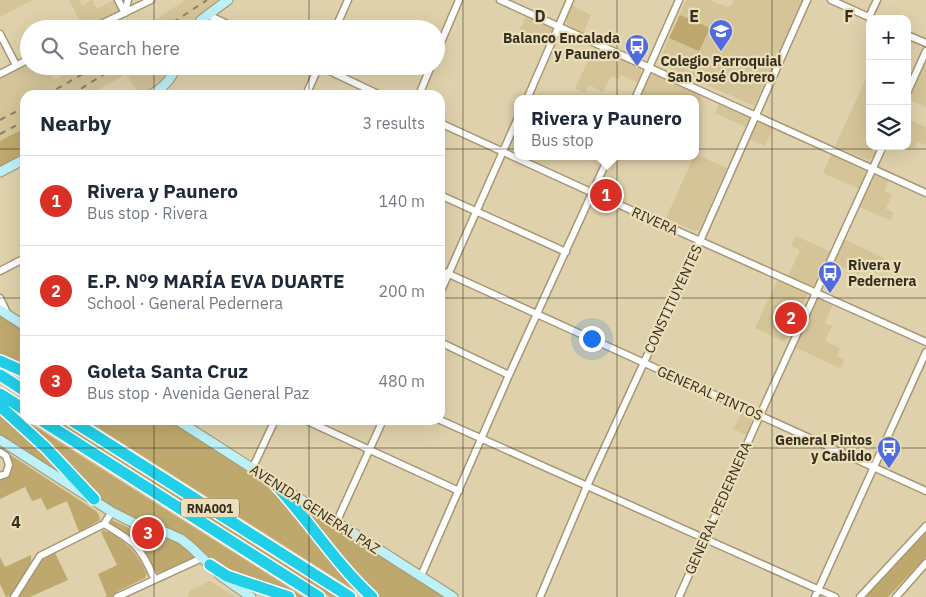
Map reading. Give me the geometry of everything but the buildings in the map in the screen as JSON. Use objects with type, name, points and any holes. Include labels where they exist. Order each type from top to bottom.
[{"type":"highway","points":[[0,361],[20,370]]},
{"type":"highway","points":[[0,375],[20,388]]},
{"type":"highway","points":[[0,394],[20,407]]},
{"type":"highway","points":[[0,406],[20,424]]},
{"type":"highway","points":[[21,425],[46,448],[94,499]]},
{"type":"highway","name":"RNA001","points":[[49,425],[319,597]]},
{"type":"highway","name":"RNA001","points":[[79,425],[350,597]]},
{"type":"highway","points":[[274,483],[295,506],[334,557],[372,597]]},
{"type":"highway","points":[[206,562],[226,576],[289,597]]},
{"type":"street","points":[[118,0],[125,13]]},
{"type":"street","points":[[125,13],[128,0]]},
{"type":"street","points":[[110,20],[151,0]]},
{"type":"street","points":[[201,20],[228,0]]},
{"type":"street","points":[[339,20],[348,0]]},
{"type":"street","points":[[445,34],[460,0]]},
{"type":"street","points":[[500,0],[926,194]]},
{"type":"street","points":[[528,95],[570,0]]},
{"type":"street","points":[[636,95],[679,0]]},
{"type":"street","name":"CONSTITUYENTES","points":[[540,597],[587,486],[700,241],[807,0]]},
{"type":"street","points":[[831,0],[866,16]]},
{"type":"street","points":[[872,15],[877,0]]},
{"type":"street","points":[[208,15],[219,20]]},
{"type":"street","points":[[0,34],[16,65]]},
{"type":"street","points":[[911,37],[926,43]]},
{"type":"street","points":[[911,84],[926,51]]},
{"type":"street","points":[[0,74],[20,63]]},
{"type":"street","points":[[163,90],[172,75]]},
{"type":"street","points":[[308,90],[315,75]]},
{"type":"street","points":[[338,75],[369,90]]},
{"type":"street","points":[[421,90],[427,75]]},
{"type":"street","name":"RIVERA","points":[[445,125],[514,157]]},
{"type":"street","points":[[445,281],[514,127]]},
{"type":"street","name":"GENERAL PEDERNERA","points":[[678,597],[881,150]]},
{"type":"street","name":"RIVERA","points":[[521,160],[926,342]]},
{"type":"street","points":[[421,576],[509,375],[607,160]]},
{"type":"street","points":[[0,172],[20,162]]},
{"type":"street","points":[[445,197],[566,252]]},
{"type":"street","points":[[0,270],[20,260]]},
{"type":"street","name":"GENERAL PINTOS","points":[[445,272],[926,490]]},
{"type":"street","points":[[0,298],[8,316]]},
{"type":"street","points":[[0,310],[20,323]]},
{"type":"street","points":[[445,344],[509,375]]},
{"type":"street","points":[[815,597],[926,352]]},
{"type":"street","points":[[445,422],[834,597]]},
{"type":"street","name":"AVENIDA GENERAL PAZ","points":[[184,425],[453,597]]},
{"type":"street","points":[[252,469],[273,425]]},
{"type":"street","points":[[317,425],[459,491]]},
{"type":"street","points":[[336,523],[381,425]]},
{"type":"street","points":[[0,440],[112,512],[138,525],[171,534],[186,543],[233,586],[251,597]]},
{"type":"street","points":[[0,452],[6,456],[9,465],[3,475]]},
{"type":"street","points":[[14,597],[40,556],[104,524],[112,512]]},
{"type":"street","points":[[104,524],[138,547],[146,558],[154,578]]},
{"type":"street","points":[[860,597],[926,526]]},
{"type":"street","points":[[117,597],[154,578],[206,562]]},
{"type":"street","points":[[896,597],[926,563]]},
{"type":"shaded area","points":[[0,0],[32,0],[0,17]]},
{"type":"shaded area","points":[[69,0],[80,0],[82,5],[92,0],[97,9],[114,0],[120,12],[105,20],[79,20]]},
{"type":"shaded area","points":[[185,0],[223,0],[200,20],[156,20]]},
{"type":"shaded area","name":"Colegio Parroquial San José Obrero","points":[[686,0],[710,0],[726,7],[731,6],[734,0],[803,0],[754,106],[660,64],[659,61]]},
{"type":"shaded area","points":[[571,5],[591,15],[583,33],[568,25],[565,21]]},
{"type":"shaded area","points":[[527,14],[553,27],[545,46],[526,38],[522,45],[514,42]]},
{"type":"shaded area","points":[[680,15],[710,28],[699,51],[669,38]]},
{"type":"shaded area","points":[[595,46],[605,50],[603,54],[617,60],[619,57],[638,66],[641,69],[641,74],[637,83],[621,75],[618,79],[611,76],[603,92],[589,85],[585,93],[575,88]]},
{"type":"shaded area","points":[[926,57],[926,107],[911,101],[911,90]]},
{"type":"shaded area","points":[[20,67],[20,75],[51,75],[54,80],[64,75],[124,75],[99,90],[20,90],[20,131],[0,141],[0,77]]},
{"type":"shaded area","points":[[654,72],[703,93],[699,102],[699,95],[640,95],[649,74]]},
{"type":"shaded area","points":[[127,75],[169,76],[153,90],[137,90]]},
{"type":"shaded area","points":[[866,79],[866,150],[877,150],[874,157],[868,160],[835,146]]},
{"type":"shaded area","points":[[720,101],[752,117],[748,128],[715,113]]},
{"type":"shaded area","points":[[761,120],[774,126],[765,146],[748,139],[756,122]]},
{"type":"shaded area","points":[[911,121],[926,127],[926,145],[918,142],[914,150],[911,148]]},
{"type":"shaded area","points":[[20,131],[20,158],[0,168],[0,141]]},
{"type":"shaded area","points":[[832,153],[867,169],[860,189],[823,173]]},
{"type":"shaded area","points":[[699,156],[727,168],[699,230],[695,231],[666,218],[692,160],[699,160]]},
{"type":"shaded area","points":[[876,174],[889,179],[884,191],[892,194],[886,209],[894,213],[890,220],[859,207],[871,179]]},
{"type":"shaded area","points":[[796,236],[831,252],[815,286],[788,276],[800,250],[791,245]]},
{"type":"shaded area","points":[[843,239],[884,258],[877,273],[863,266],[859,274],[832,262]]},
{"type":"shaded area","points":[[778,279],[808,293],[785,342],[755,328]]},
{"type":"shaded area","points":[[819,298],[833,304],[825,323],[832,326],[825,341],[840,348],[837,356],[844,360],[840,368],[794,347],[815,299]]},
{"type":"shaded area","points":[[0,315],[20,328],[20,367],[0,358]]},
{"type":"shaded area","points":[[0,408],[79,488],[0,437]]},
{"type":"shaded area","points":[[742,411],[753,418],[746,435],[733,429]]},
{"type":"shaded area","points":[[29,425],[33,425],[304,597],[298,597],[245,580],[222,568],[195,544],[165,528],[133,518],[109,505],[78,479]]},
{"type":"shaded area","points":[[59,425],[68,425],[339,597],[330,597]]},
{"type":"shaded area","points":[[94,425],[177,425],[276,493],[297,514],[365,597]]},
{"type":"shaded area","points":[[0,448],[96,511],[100,520],[79,532],[67,501],[47,510],[41,498],[32,501],[25,487],[0,499],[0,481],[9,473],[11,466],[0,452]]},
{"type":"shaded area","points":[[302,505],[445,597],[379,597],[358,579]]},
{"type":"shaded area","points":[[112,520],[144,535],[154,533],[163,536],[184,546],[193,554],[193,558],[159,573],[156,572],[141,545],[110,523]]},
{"type":"shaded area","points":[[103,530],[117,537],[130,548],[140,560],[147,574],[145,578],[118,591],[112,597],[104,597],[107,596],[98,574],[117,565],[101,532]]},
{"type":"shaded area","points":[[926,532],[926,557],[888,597],[865,597]]},
{"type":"shaded area","points":[[55,553],[68,580],[30,597],[19,597],[42,560]]},
{"type":"shaded area","points":[[31,555],[31,562],[13,591],[15,594],[6,597],[0,584],[0,557],[5,567]]},
{"type":"shaded area","points":[[210,581],[236,597],[187,597],[191,590]]},
{"type":"railway","points":[[177,20],[207,0]]},
{"type":"railway","points":[[55,90],[81,75]]},
{"type":"railway","points":[[79,90],[103,75]]},
{"type":"railway","points":[[0,120],[20,110]]},
{"type":"railway","points":[[0,134],[20,124]]},
{"type":"place","name":"Colegio Parroquial San José Obrero","points":[[721,52]]},
{"type":"place","name":"Balanco Encalada y Paunero","points":[[637,67]]},
{"type":"place","name":"Rivera y Paunero","points":[[606,195]]},
{"type":"place","name":"Rivera y Pedernera","points":[[830,294]]},
{"type":"place","name":"E.P. Nº9 MARÍA EVA DUARTE","points":[[791,318]]},
{"type":"place","name":"General Pintos y Cabildo","points":[[889,469]]},
{"type":"place","name":"Goleta Santa Cruz","points":[[148,533]]}]
